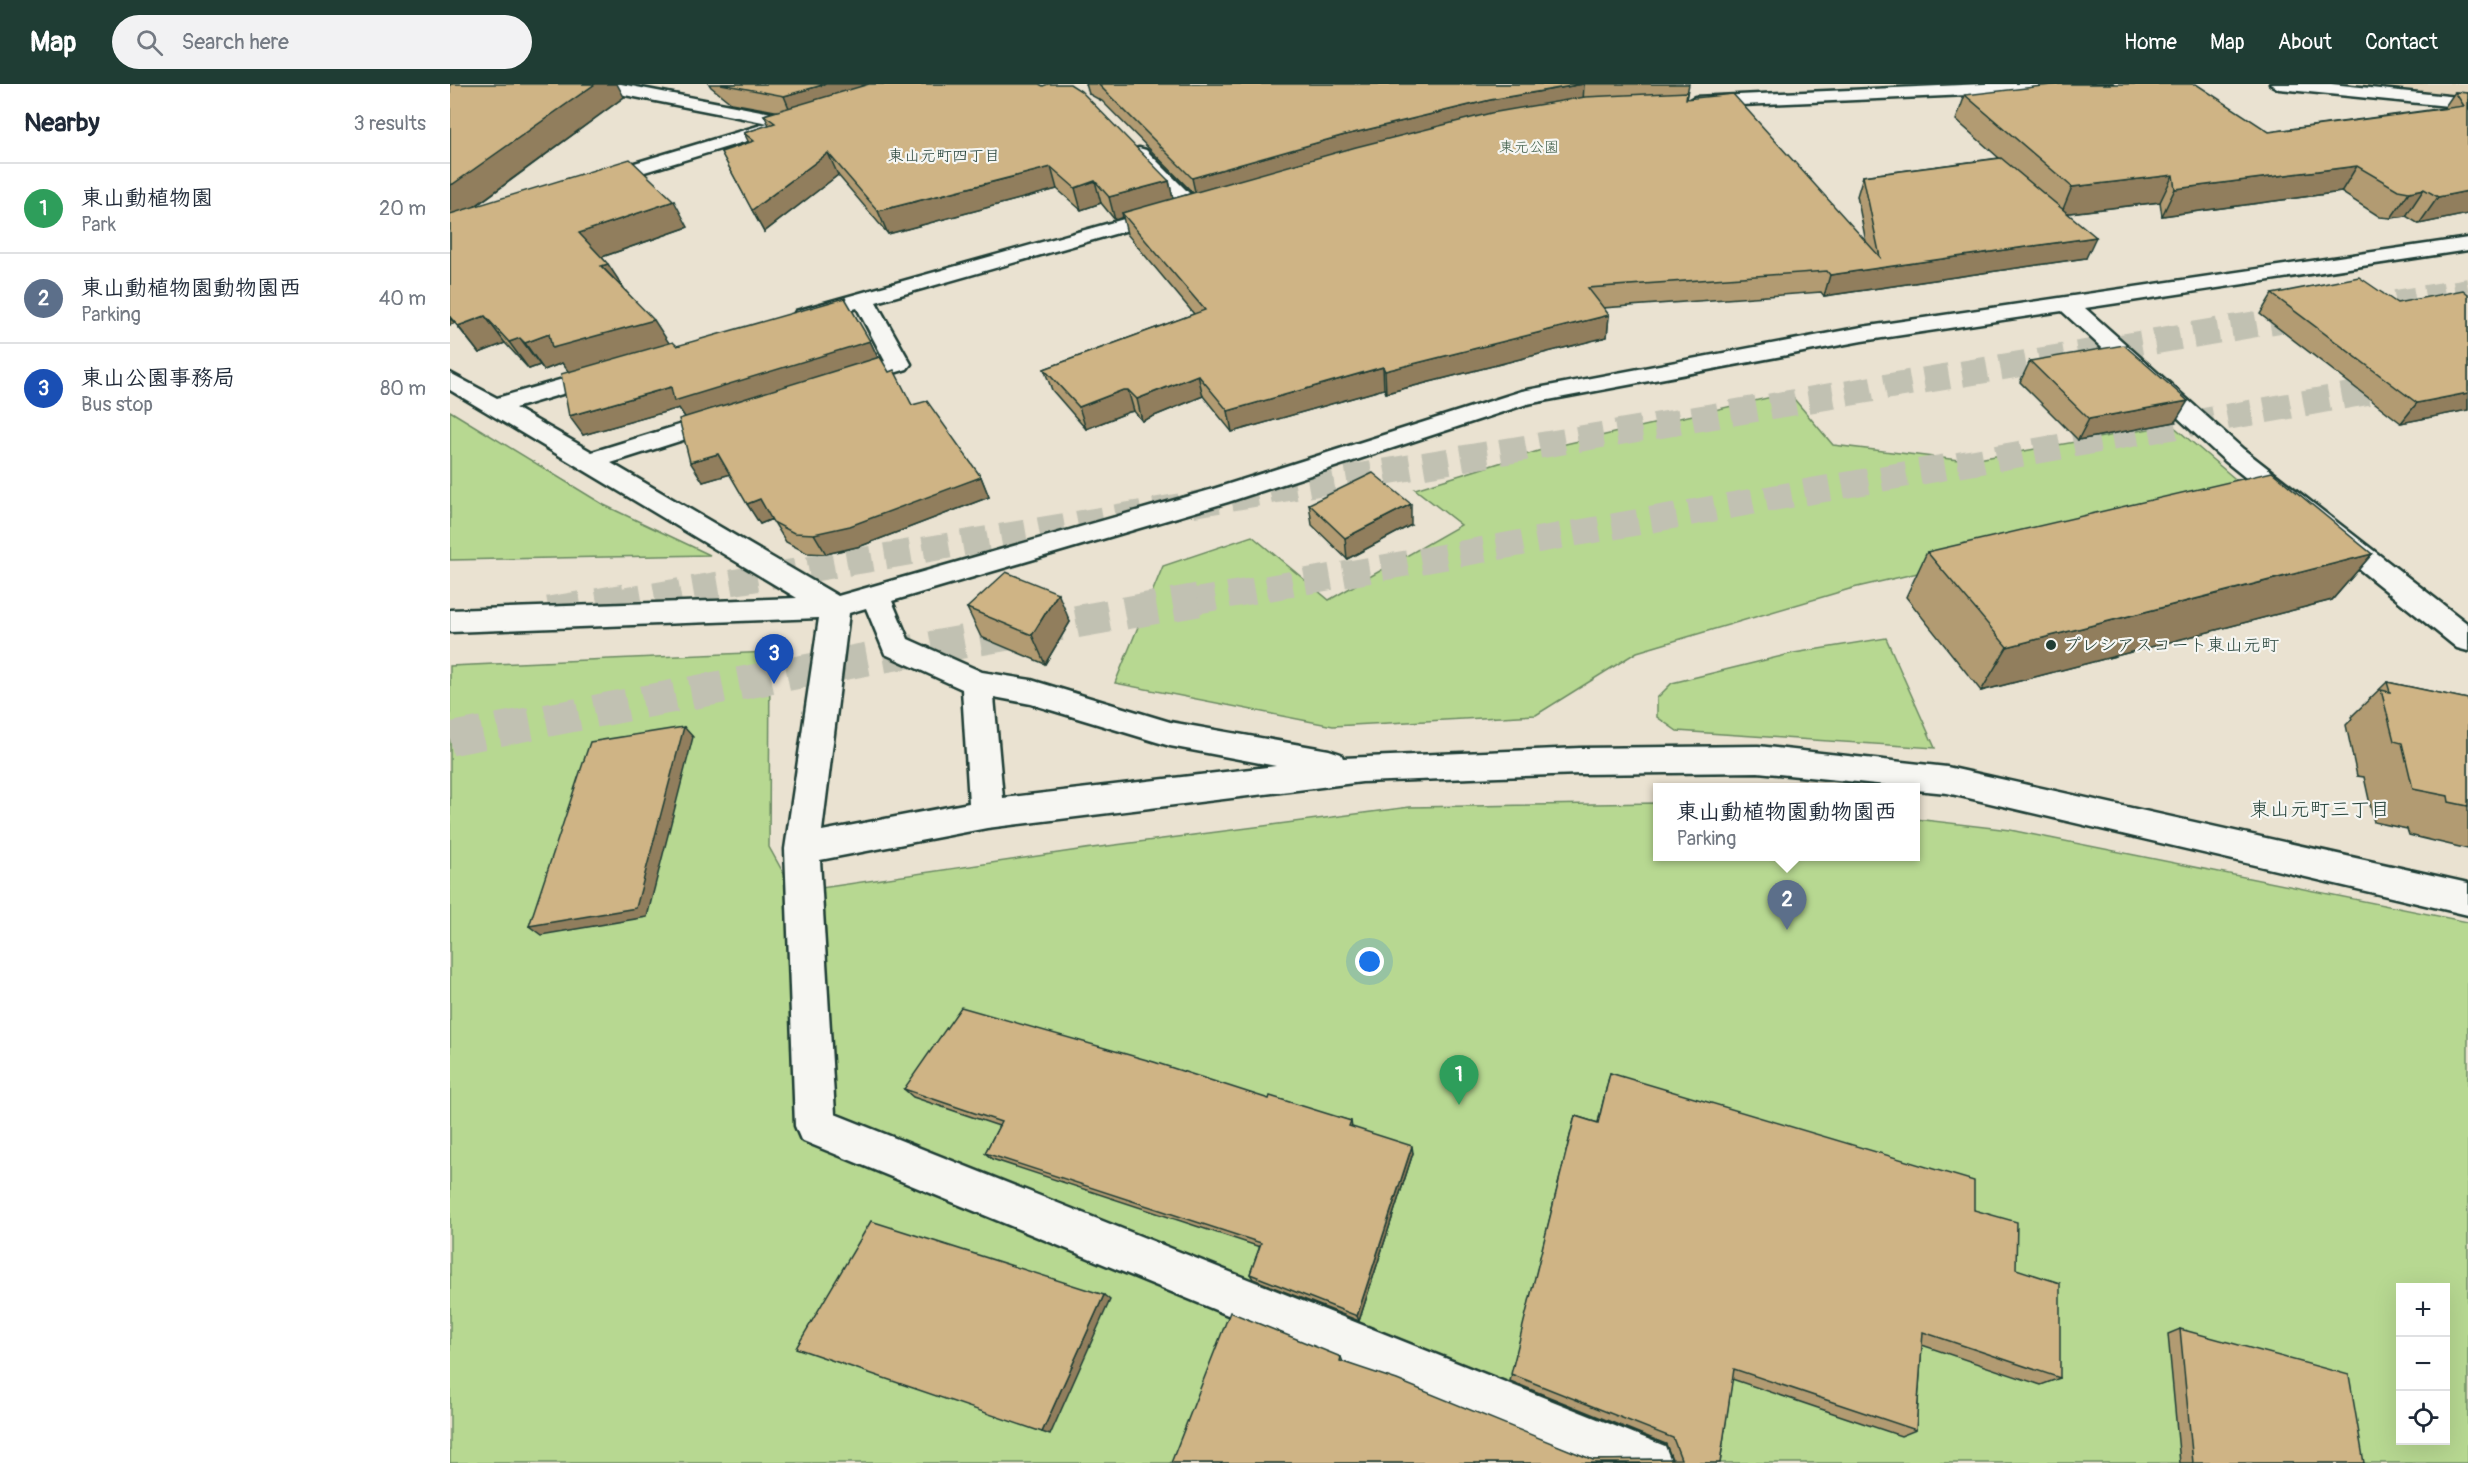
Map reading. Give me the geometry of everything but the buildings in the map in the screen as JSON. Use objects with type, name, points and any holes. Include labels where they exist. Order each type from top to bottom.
[{"type":"street","points":[[575,187],[797,120],[594,84]]},
{"type":"street","points":[[1672,104],[2103,84]]},
{"type":"street","points":[[2279,84],[2468,103]]},
{"type":"street","points":[[1126,140],[1191,206]]},
{"type":"street","points":[[785,321],[1214,200]]},
{"type":"street","points":[[450,621],[835,607],[1219,496],[1522,398],[1862,334],[2468,244]]},
{"type":"street","points":[[819,389],[899,364],[863,298]]},
{"type":"street","points":[[2068,304],[2234,455],[2468,640]]},
{"type":"street","points":[[495,406],[629,367]]},
{"type":"street","points":[[450,380],[591,461],[835,607]]},
{"type":"street","points":[[591,461],[750,411]]},
{"type":"street","points":[[875,596],[896,646],[977,683],[1031,692],[1170,734],[1362,769]]},
{"type":"street","points":[[835,607],[802,849],[815,1126],[1648,1463]]},
{"type":"street","points":[[977,683],[987,814]]},
{"type":"street","points":[[802,849],[987,814],[1362,769],[1580,761],[1758,759],[1947,780],[2468,899]]},
{"type":"shaded area","points":[[2345,84],[2468,84],[2468,98]]},
{"type":"green space","points":[[1789,393],[1833,445],[1967,461],[2172,425],[2254,495],[1853,588],[1637,652],[1536,715],[1333,726],[1115,683],[1163,566],[1252,536],[1329,600],[1461,525],[1415,489],[1548,448]]},
{"type":"green space","points":[[450,411],[604,505],[710,555],[450,560]]},
{"type":"green space","points":[[1886,638],[1935,748],[1677,731],[1657,717],[1657,698],[1672,683],[1794,653]]},
{"type":"green space","points":[[770,652],[769,847],[794,892],[1092,848],[1410,807],[1653,803],[1653,861],[1920,861],[1920,819],[2010,830],[2468,922],[2468,1463],[450,1463],[450,666]]},
{"type":"tunnel","points":[[2336,310],[2468,288]]},
{"type":"tunnel","points":[[616,602],[2345,309]]},
{"type":"tunnel","points":[[1190,602],[2468,374]]},
{"type":"tunnel","points":[[549,613],[625,600]]},
{"type":"tunnel","points":[[450,739],[873,658],[1198,600]]},
{"type":"place","name":"プレシアスコート東山元町","points":[[2051,645]]},
{"type":"place","name":"東山公園事務局","points":[[774,684]]},
{"type":"place","name":"東山動植物園動物園西","points":[[1787,930]]},
{"type":"place","name":"東山動植物園","points":[[1459,1105]]},
{"type":"district","name":"東山元町四丁目","points":[[944,155]]},
{"type":"district","name":"東山元町三丁目","points":[[2320,809]]},
{"type":"park label","name":"東元公園","points":[[1529,147]]}]
